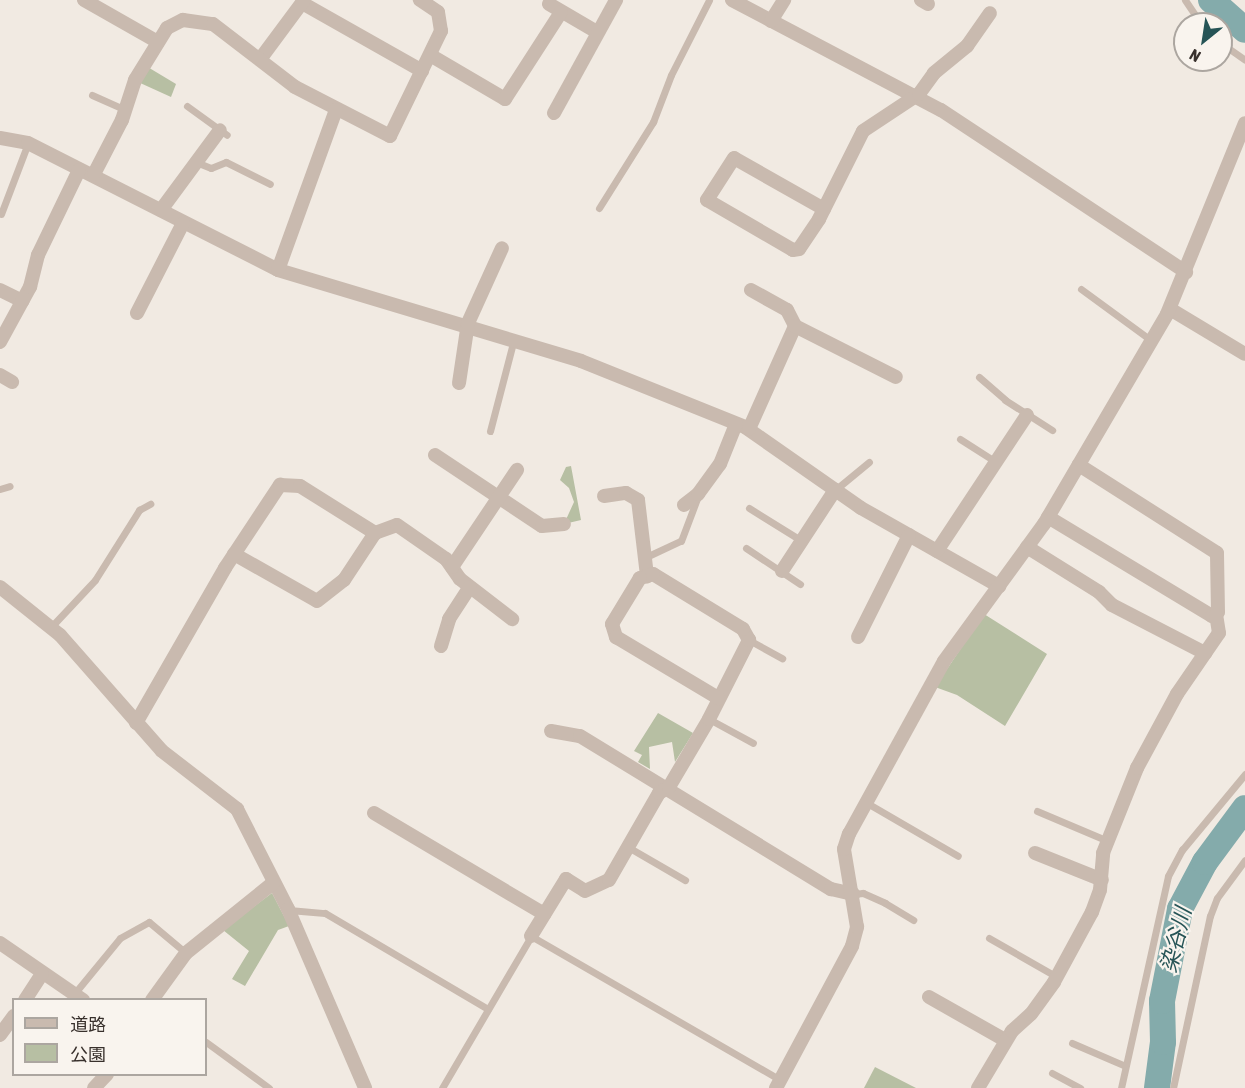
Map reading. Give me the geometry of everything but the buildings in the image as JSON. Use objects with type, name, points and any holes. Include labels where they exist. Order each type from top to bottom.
[{"type":"street","points":[[84,0],[158,42]]},
{"type":"street","points":[[94,174],[126,110],[135,80],[158,42],[175,22],[204,20],[261,58],[295,87],[390,136],[430,55],[441,21],[435,9],[420,0]]},
{"type":"street","points":[[554,112],[616,0]]},
{"type":"street","points":[[732,0],[913,96],[1020,160],[1186,272]]},
{"type":"street","points":[[771,21],[784,0]]},
{"type":"street","points":[[261,58],[303,1],[422,71]]},
{"type":"street","points":[[549,4],[597,32]]},
{"type":"street","points":[[430,55],[505,99],[561,12]]},
{"type":"street","points":[[824,209],[734,158],[707,200],[793,250],[799,249],[824,209],[864,131],[913,96],[960,53],[990,13]]},
{"type":"street","points":[[278,270],[336,110]]},
{"type":"street","points":[[778,1084],[852,946],[857,927],[844,849],[944,661],[1048,517],[1170,309],[1232,148],[1245,123]]},
{"type":"street","points":[[161,210],[196,162],[224,133]]},
{"type":"street","points":[[0,138],[28,142],[278,270],[468,324],[513,343],[587,363],[743,426],[835,490],[999,586]]},
{"type":"street","points":[[0,342],[23,301],[38,255],[79,170]]},
{"type":"street","points":[[137,313],[183,223]]},
{"type":"street","points":[[459,383],[468,324],[502,248]]},
{"type":"street","points":[[0,290],[23,301]]},
{"type":"street","points":[[751,290],[787,310],[795,326],[896,376]]},
{"type":"street","points":[[1170,309],[1245,354]]},
{"type":"street","points":[[684,504],[698,494],[725,456],[795,326]]},
{"type":"street","points":[[937,551],[1027,415]]},
{"type":"street","points":[[435,455],[542,526],[564,524]]},
{"type":"street","points":[[978,1088],[1005,1040],[1037,1007],[1057,977],[1098,900],[1102,880],[1103,853],[1149,744],[1219,633],[1216,615],[1220,608],[1217,553],[1080,465]]},
{"type":"street","points":[[452,567],[517,470]]},
{"type":"street","points":[[136,723],[234,554],[284,483],[300,486],[375,533]]},
{"type":"street","points":[[782,571],[835,490]]},
{"type":"street","points":[[604,496],[626,493],[638,500],[646,557],[646,576]]},
{"type":"street","points":[[1048,517],[1216,615]]},
{"type":"street","points":[[234,554],[317,601],[344,580],[375,533],[397,525],[452,567],[470,587],[512,619]]},
{"type":"street","points":[[858,637],[909,535]]},
{"type":"street","points":[[1027,547],[1099,592],[1112,606],[1205,653]]},
{"type":"street","points":[[531,936],[566,879],[585,891],[609,880],[659,793],[669,787],[709,719],[749,640],[743,629],[652,574],[640,578],[612,624],[616,637],[718,698]]},
{"type":"street","points":[[0,587],[51,627],[136,723],[176,764],[237,809],[288,909],[365,1088]]},
{"type":"street","points":[[441,646],[446,624],[470,587]]},
{"type":"street","points":[[551,731],[580,736],[669,787],[831,889],[853,894]]},
{"type":"street","points":[[375,813],[544,914]]},
{"type":"street","points":[[1035,853],[1102,880]]},
{"type":"street","points":[[153,998],[186,953],[273,883]]},
{"type":"street","points":[[0,943],[78,997]]},
{"type":"street","points":[[26,998],[42,974]]},
{"type":"street","points":[[929,996],[1005,1040]]},
{"type":"street","points":[[94,1088],[105,1076]]},
{"type":"lane","points":[[599,208],[653,122],[671,75],[709,0]]},
{"type":"lane","points":[[92,95],[126,110]]},
{"type":"lane","points":[[187,106],[224,133]]},
{"type":"lane","points":[[1,214],[28,142]]},
{"type":"lane","points":[[196,162],[211,168],[226,162],[270,184]]},
{"type":"lane","points":[[1081,289],[1152,341]]},
{"type":"lane","points":[[490,431],[513,343]]},
{"type":"lane","points":[[980,377],[1027,415],[1052,430]]},
{"type":"lane","points":[[960,439],[996,462]]},
{"type":"lane","points":[[835,490],[869,462]]},
{"type":"lane","points":[[0,489],[10,486]]},
{"type":"lane","points":[[646,557],[681,541],[697,506],[698,494]]},
{"type":"lane","points":[[51,627],[95,580],[139,510],[150,504]]},
{"type":"lane","points":[[749,508],[802,541]]},
{"type":"lane","points":[[746,548],[800,584]]},
{"type":"lane","points":[[749,640],[782,658]]},
{"type":"lane","points":[[709,719],[753,743]]},
{"type":"lane","points":[[1121,1088],[1123,1065],[1168,876],[1182,850],[1245,774]]},
{"type":"lane","points":[[867,802],[958,856]]},
{"type":"lane","points":[[1037,811],[1108,841]]},
{"type":"lane","points":[[628,847],[685,880]]},
{"type":"lane","points":[[1173,1088],[1210,916],[1217,898],[1245,860]]},
{"type":"lane","points":[[853,894],[863,893],[913,920]]},
{"type":"lane","points":[[288,909],[325,913],[488,1009]]},
{"type":"lane","points":[[78,997],[120,938],[148,922],[186,953]]},
{"type":"lane","points":[[442,1088],[531,936],[778,1084]]},
{"type":"lane","points":[[990,938],[1057,977]]},
{"type":"lane","points":[[207,1043],[269,1088]]},
{"type":"lane","points":[[1072,1043],[1123,1065]]},
{"type":"lane","points":[[1052,1073],[1080,1088]]},
{"type":"green space","points":[[146,66],[176,84],[171,97],[138,82]]},
{"type":"green space","points":[[571,466],[581,520],[564,524],[574,502],[569,488],[560,480],[566,467]]},
{"type":"green space","points":[[984,614],[1047,654],[1005,726],[957,695],[935,687]]},
{"type":"green space","points":[[658,713],[693,733],[675,762],[672,742],[649,747],[650,769],[638,762],[642,755],[634,751]]},
{"type":"green space","points":[[272,893],[289,926],[278,930],[245,986],[232,979],[249,951],[223,930]]},
{"type":"green space","points":[[875,1067],[916,1088],[864,1088]]},
{"type":"waterway","name":"染谷川","points":[[1211,0],[1245,30]]},
{"type":"waterway","name":"染谷川","points":[[1157,1088],[1163,1042],[1162,1001],[1180,909],[1205,862],[1245,808]]}]
